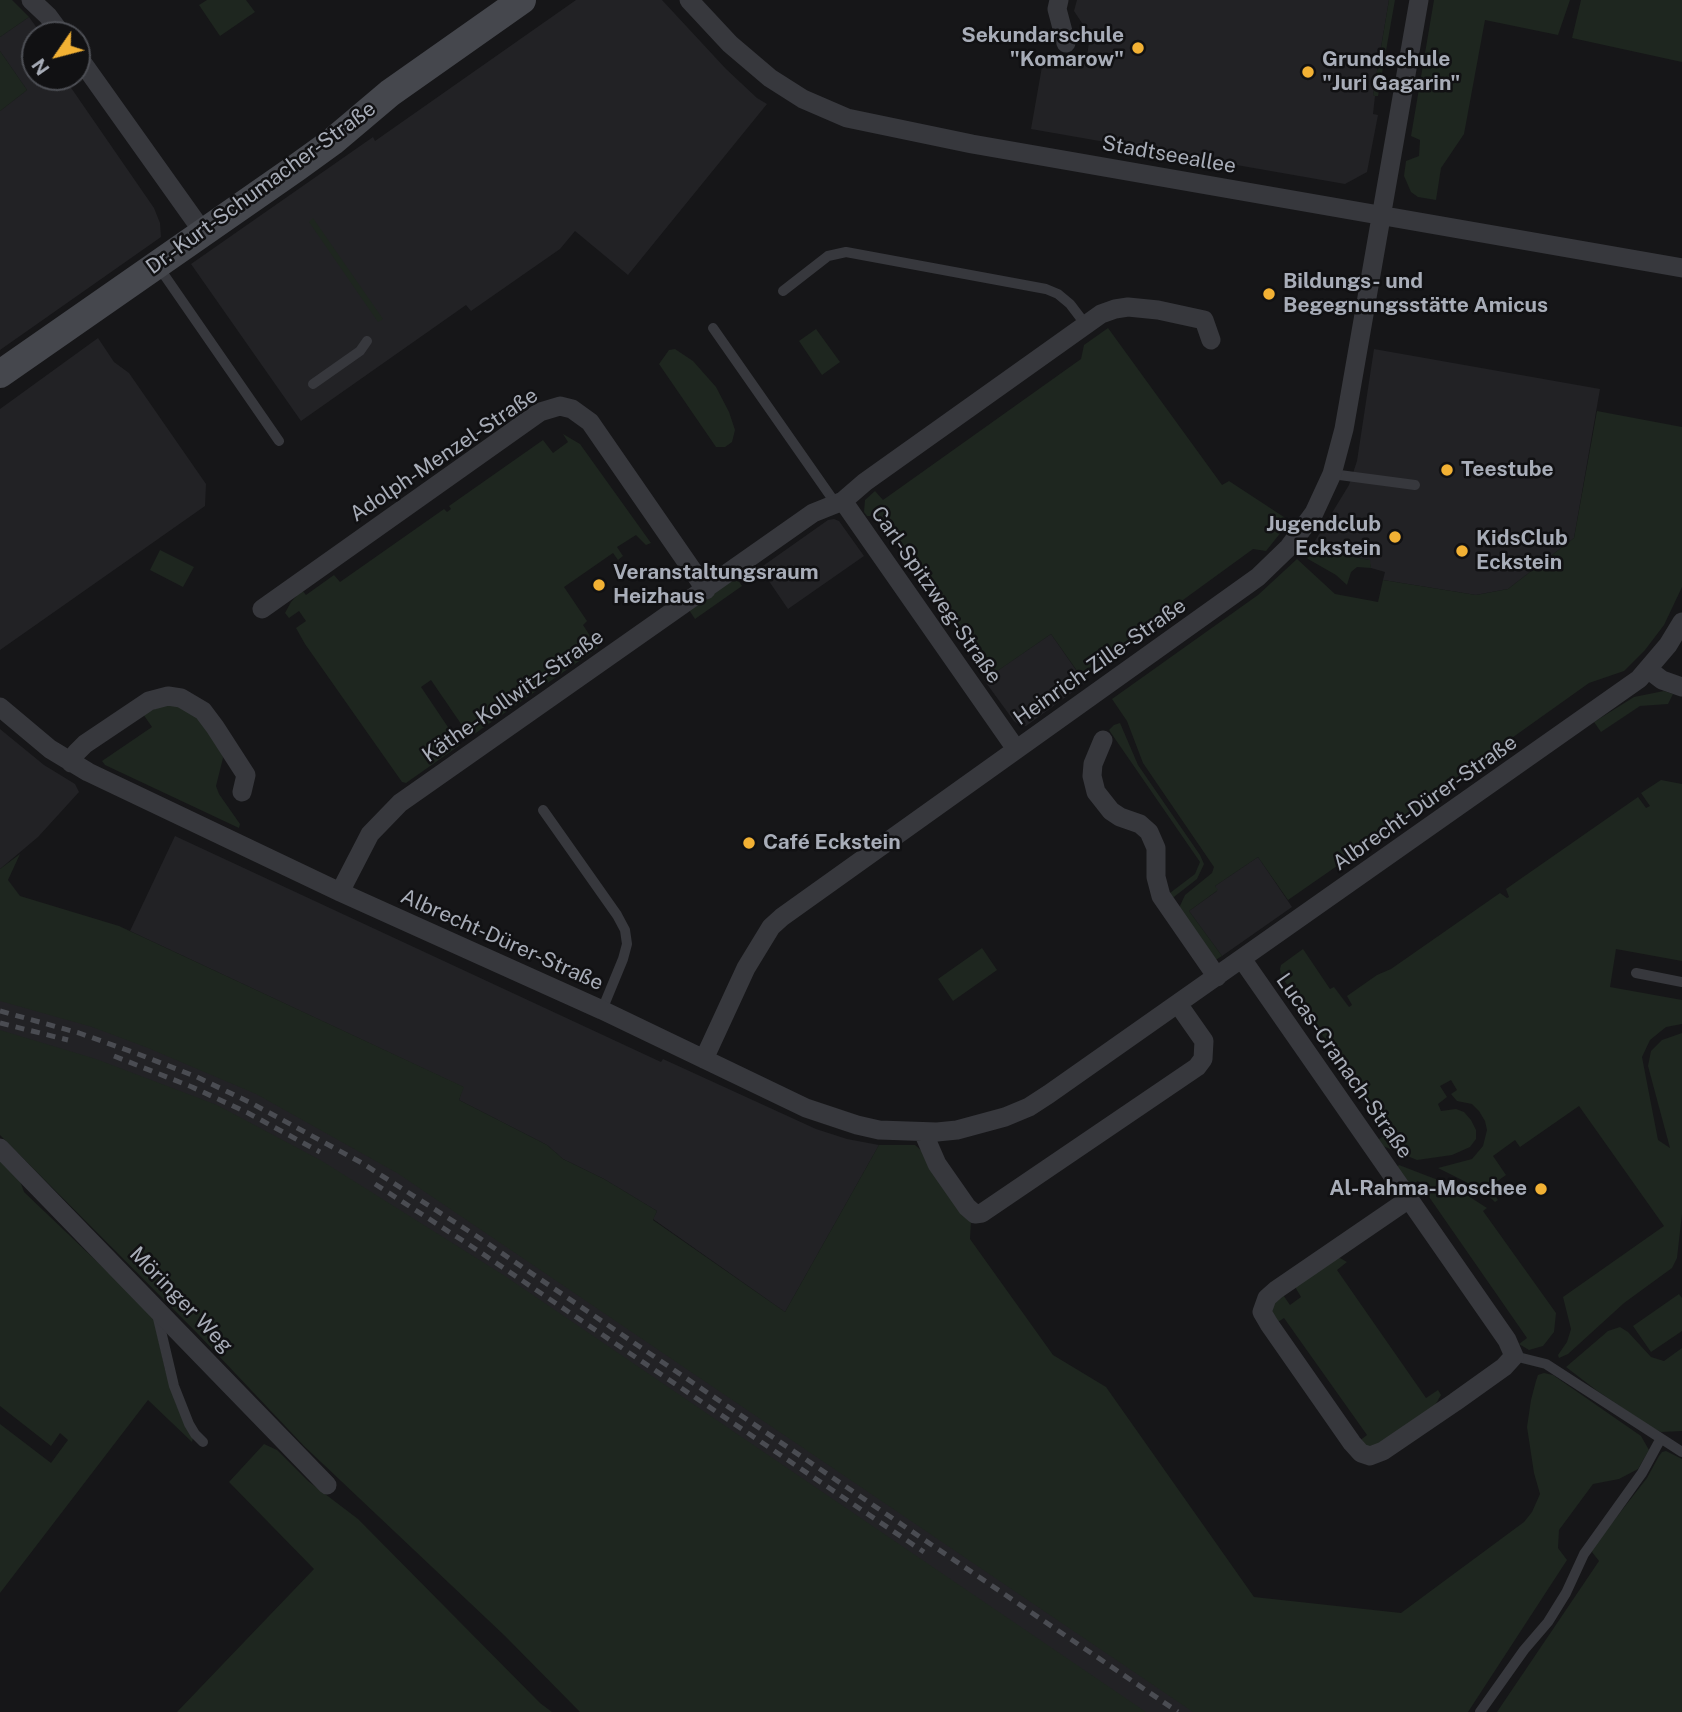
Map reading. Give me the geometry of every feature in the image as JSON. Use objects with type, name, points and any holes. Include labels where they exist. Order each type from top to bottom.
[{"type":"street","points":[[31,0],[52,21]]},
{"type":"street","name":"Dr.-Kurt-Schumacher-Straße","points":[[0,374],[323,148],[390,93],[522,0]]},
{"type":"street","name":"Stadtseeallee","points":[[689,0],[730,44],[770,78],[803,99],[847,118],[901,131],[1682,268]]},
{"type":"street","points":[[1059,0],[1057,9],[1066,43]]},
{"type":"street","name":"Heinrich-Zille-Straße","points":[[704,1059],[746,968],[771,927],[782,917],[1210,613],[1267,569],[1289,547],[1314,513],[1332,474],[1344,429],[1419,0]]},
{"type":"street","points":[[91,75],[203,232]]},
{"type":"street","name":"Käthe-Kollwitz-Straße","points":[[340,892],[370,834],[400,803],[813,513],[839,502],[1101,314],[1115,309],[1158,310],[1204,320],[1211,340]]},
{"type":"street","name":"Adolph-Menzel-Straße","points":[[262,609],[540,412],[560,406],[572,408],[590,422],[706,590]]},
{"type":"street","name":"Carl-Spitzweg-Straße","points":[[839,502],[1016,749]]},
{"type":"street","name":"Albrecht-Dürer-Straße","points":[[0,707],[27,732],[71,763],[340,892],[602,1010],[806,1108],[833,1118],[879,1129],[923,1132],[957,1130],[980,1125],[1029,1107],[1625,690],[1648,670],[1682,622]]},
{"type":"street","points":[[1648,670],[1662,680],[1682,687]]},
{"type":"street","points":[[71,763],[85,744],[149,701],[167,696],[181,698],[203,711],[215,727],[246,775],[242,792]]},
{"type":"street","points":[[1103,740],[1093,764],[1092,776],[1096,792],[1111,811],[1149,831],[1156,848],[1156,877],[1161,896],[1217,977]]},
{"type":"street","name":"Lucas-Cranach-Straße","points":[[1242,959],[1507,1340],[1514,1356]]},
{"type":"street","points":[[923,1132],[937,1164],[967,1207],[975,1213],[982,1213],[1197,1067],[1203,1059],[1204,1041],[1178,1004]]},
{"type":"street","name":"Möringer Weg","points":[[0,1148],[327,1485]]},
{"type":"street","points":[[1409,1199],[1266,1297],[1262,1312],[1269,1324],[1352,1443],[1370,1456],[1383,1451],[1455,1402],[1504,1367],[1514,1356]]},
{"type":"lane","points":[[783,291],[828,256],[846,253],[1045,289],[1058,294],[1070,304],[1086,325]]},
{"type":"lane","points":[[157,265],[279,441]]},
{"type":"lane","points":[[713,328],[839,502]]},
{"type":"lane","points":[[313,384],[359,351],[367,341]]},
{"type":"lane","points":[[1332,474],[1415,485]]},
{"type":"lane","points":[[543,810],[625,930],[627,944],[623,960],[602,1010]]},
{"type":"lane","points":[[1636,973],[1682,982]]},
{"type":"lane","points":[[156,1307],[174,1386],[189,1424],[203,1442]]},
{"type":"lane","points":[[1514,1356],[1546,1364],[1682,1452]]},
{"type":"lane","points":[[1480,1712],[1524,1650],[1548,1622],[1566,1593],[1584,1554],[1642,1473],[1660,1440]]},
{"type":"shaded area","points":[[0,0],[12,0],[29,17],[0,37]]},
{"type":"shaded area","points":[[207,0],[246,0],[255,12],[220,36],[199,5]]},
{"type":"shaded area","points":[[576,0],[662,0],[726,69],[767,104],[628,275],[575,231],[560,249],[471,311],[466,305],[301,421],[191,264],[373,137],[375,141]]},
{"type":"shaded area","points":[[1077,0],[1389,0],[1373,95],[1373,114],[1378,115],[1367,172],[1345,184],[1031,129],[1043,61],[1060,64],[1061,60],[1086,64],[1090,35],[1074,11]]},
{"type":"shaded area","points":[[1389,0],[1395,0],[1378,96],[1375,96],[1373,95]]},
{"type":"shaded area","points":[[1434,0],[1570,0],[1558,35],[1485,20],[1464,134],[1441,168],[1436,200],[1418,197],[1411,192],[1404,176],[1406,161],[1419,156],[1420,140],[1411,136]]},
{"type":"shaded area","points":[[1581,0],[1682,0],[1682,62],[1572,38]]},
{"type":"shaded area","points":[[21,23],[21,81],[0,51],[0,37]]},
{"type":"shaded area","points":[[0,51],[21,81],[21,91],[26,91],[0,111]]},
{"type":"shaded area","points":[[26,91],[73,91],[154,208],[160,223],[161,237],[0,350],[0,111]]},
{"type":"shaded area","points":[[313,218],[383,319],[378,322],[309,222]]},
{"type":"shaded area","points":[[1108,328],[1222,485],[1229,481],[1290,521],[1266,551],[1253,549],[1080,675],[1051,634],[993,674],[881,516],[867,516],[864,512],[865,500],[875,491],[883,500],[1081,359],[1084,345]]},
{"type":"shaded area","points":[[816,329],[840,362],[822,375],[799,341]]},
{"type":"shaded area","points":[[98,338],[114,362],[129,373],[206,484],[205,506],[0,650],[0,409]]},
{"type":"shaded area","points":[[675,349],[693,361],[716,387],[729,412],[735,430],[732,442],[725,447],[716,447],[659,364],[669,350]]},
{"type":"shaded area","points":[[1374,349],[1600,389],[1574,538],[1508,589],[1476,595],[1383,580],[1385,572],[1371,568],[1369,560],[1310,549],[1349,485],[1357,461]]},
{"type":"shaded area","points":[[1597,411],[1682,427],[1682,587],[1664,625],[1624,671],[1589,683],[1429,797],[1422,807],[1288,900],[1258,857],[1215,886],[1218,890],[1189,911],[1222,956],[1214,961],[1179,908],[1185,895],[1212,873],[1214,867],[1143,763],[1127,721],[1112,699],[1258,595],[1297,559],[1335,594],[1378,602],[1383,580],[1476,595],[1508,589],[1574,538]]},
{"type":"shaded area","points":[[563,434],[580,444],[651,543],[646,545],[636,535],[617,547],[623,556],[618,560],[613,553],[564,587],[587,621],[583,625],[598,648],[470,737],[431,680],[421,687],[460,745],[406,783],[402,782],[305,644],[296,628],[306,621],[299,611],[289,618],[285,613],[302,590],[306,595],[334,575],[340,582],[444,509],[447,512],[451,509],[449,506],[543,440],[553,453],[568,442]]},
{"type":"shaded area","points":[[828,520],[839,521],[864,556],[788,609],[760,568]]},
{"type":"shaded area","points":[[1306,548],[1370,560],[1371,568],[1357,567],[1351,572],[1347,585],[1336,575],[1308,559],[1303,552]]},
{"type":"shaded area","points":[[160,550],[194,567],[183,587],[150,570]]},
{"type":"shaded area","points":[[736,577],[742,586],[695,619],[689,610]]},
{"type":"shaded area","points":[[1051,634],[1085,683],[1026,726],[1020,726],[984,680]]},
{"type":"shaded area","points":[[1664,691],[1673,694],[1668,704],[1640,706],[1601,732],[1594,722],[1634,697]]},
{"type":"shaded area","points":[[169,703],[192,710],[222,749],[223,758],[216,786],[240,824],[239,828],[105,765],[102,761],[152,727],[143,714]]},
{"type":"shaded area","points":[[1120,723],[1138,765],[1204,864],[1197,879],[1170,900],[1166,896],[1195,874],[1200,862],[1109,730]]},
{"type":"shaded area","points":[[0,729],[44,765],[75,784],[79,792],[38,837],[0,869]]},
{"type":"shaded area","points":[[1661,780],[1682,784],[1682,961],[1616,949],[1610,987],[1682,1000],[1682,1024],[1666,1027],[1650,1040],[1642,1057],[1658,1140],[1670,1148],[1648,1066],[1651,1051],[1662,1040],[1682,1033],[1682,1214],[1677,1258],[1672,1268],[1624,1303],[1568,1354],[1559,1358],[1571,1329],[1563,1297],[1664,1226],[1579,1106],[1520,1147],[1515,1140],[1493,1156],[1506,1175],[1489,1187],[1498,1200],[1495,1202],[1482,1190],[1438,1168],[1472,1159],[1483,1146],[1487,1130],[1485,1121],[1472,1104],[1457,1101],[1451,1094],[1457,1090],[1451,1080],[1440,1086],[1447,1097],[1438,1104],[1441,1111],[1456,1109],[1464,1112],[1471,1120],[1476,1130],[1476,1139],[1470,1147],[1452,1155],[1417,1160],[1378,1144],[1376,1141],[1390,1132],[1281,976],[1280,969],[1281,965],[1303,949],[1330,989],[1334,987],[1349,1007],[1352,1005],[1347,996],[1377,975],[1391,969],[1500,893],[1509,897],[1506,889],[1638,797],[1646,808],[1650,806],[1641,793]]},
{"type":"shaded area","points":[[175,836],[661,1062],[663,1059],[816,1129],[879,1145],[785,1312],[653,1219],[657,1211],[604,1179],[563,1159],[547,1145],[459,1100],[463,1087],[130,931]]},
{"type":"shaded area","points":[[20,854],[8,880],[20,896],[119,926],[464,1087],[459,1100],[547,1145],[563,1159],[604,1179],[657,1211],[653,1220],[785,1312],[879,1145],[915,1145],[971,1221],[970,1239],[1053,1355],[1106,1387],[1254,1597],[1401,1613],[1524,1522],[1540,1494],[1527,1427],[1538,1375],[1553,1375],[1641,1436],[1649,1450],[1638,1469],[1619,1479],[1593,1484],[1559,1530],[1558,1548],[1567,1560],[1468,1712],[1193,1712],[397,1173],[256,1094],[92,1027],[0,1001],[0,869]]},
{"type":"shaded area","points":[[1258,857],[1292,907],[1222,956],[1189,911],[1217,891],[1215,886]]},
{"type":"shaded area","points":[[982,948],[997,970],[953,1001],[938,979]]},
{"type":"shaded area","points":[[0,993],[140,1036],[374,1150],[1207,1712],[1136,1712],[0,1036]]},
{"type":"shaded area","points":[[0,1030],[96,1059],[217,1105],[322,1161],[505,1276],[1146,1712],[580,1712],[505,1636],[304,1446],[198,1334],[0,1135]]},
{"type":"shaded area","points":[[0,1158],[20,1181],[24,1192],[153,1315],[176,1404],[193,1438],[192,1442],[148,1400],[0,1593],[0,1424],[51,1463],[68,1440],[60,1433],[51,1446],[0,1406]]},
{"type":"shaded area","points":[[1399,1165],[1451,1185],[1487,1208],[1483,1211],[1556,1313],[1554,1332],[1543,1346],[1529,1350],[1519,1344],[1527,1338],[1418,1181],[1409,1187],[1396,1168]]},
{"type":"shaded area","points":[[1338,1257],[1347,1262],[1337,1270],[1426,1398],[1438,1390],[1441,1395],[1434,1407],[1372,1449],[1358,1442],[1367,1435],[1284,1318],[1275,1324],[1271,1318],[1274,1300],[1281,1292],[1290,1305],[1301,1297],[1294,1285]]},
{"type":"shaded area","points":[[1679,1294],[1682,1298],[1682,1331],[1651,1352],[1633,1326]]},
{"type":"shaded area","points":[[1620,1327],[1651,1357],[1664,1361],[1682,1348],[1682,1431],[1661,1432],[1651,1427],[1566,1367],[1608,1331]]},
{"type":"shaded area","points":[[264,1444],[277,1450],[308,1481],[358,1519],[552,1712],[177,1712],[314,1569],[229,1482]]},
{"type":"shaded area","points":[[1666,1451],[1682,1459],[1682,1712],[1497,1712],[1599,1561],[1592,1552],[1594,1546],[1647,1478],[1662,1452]]},
{"type":"railway","points":[[0,1011],[79,1033],[197,1077],[362,1163],[478,1237],[1178,1712]]},
{"type":"railway","points":[[0,1023],[68,1040]]},
{"type":"railway","points":[[114,1056],[248,1113],[320,1152]]},
{"type":"railway","points":[[375,1184],[924,1552]]},
{"type":"place","name":"Sekundarschule \"Komarow\"","points":[[1138,48]]},
{"type":"place","name":"Grundschule \"Juri Gagarin\"","points":[[1308,72]]},
{"type":"place","name":"Bildungs- und Begegnungsstätte Amicus","points":[[1269,294]]},
{"type":"place","name":"Teestube","points":[[1447,470]]},
{"type":"place","name":"Jugendclub Eckstein","points":[[1395,537]]},
{"type":"place","name":"KidsClub Eckstein","points":[[1462,551]]},
{"type":"place","name":"Veranstaltungsraum Heizhaus","points":[[599,585]]},
{"type":"place","name":"Café Eckstein","points":[[749,843]]},
{"type":"place","name":"Al-Rahma-Moschee","points":[[1541,1189]]}]
